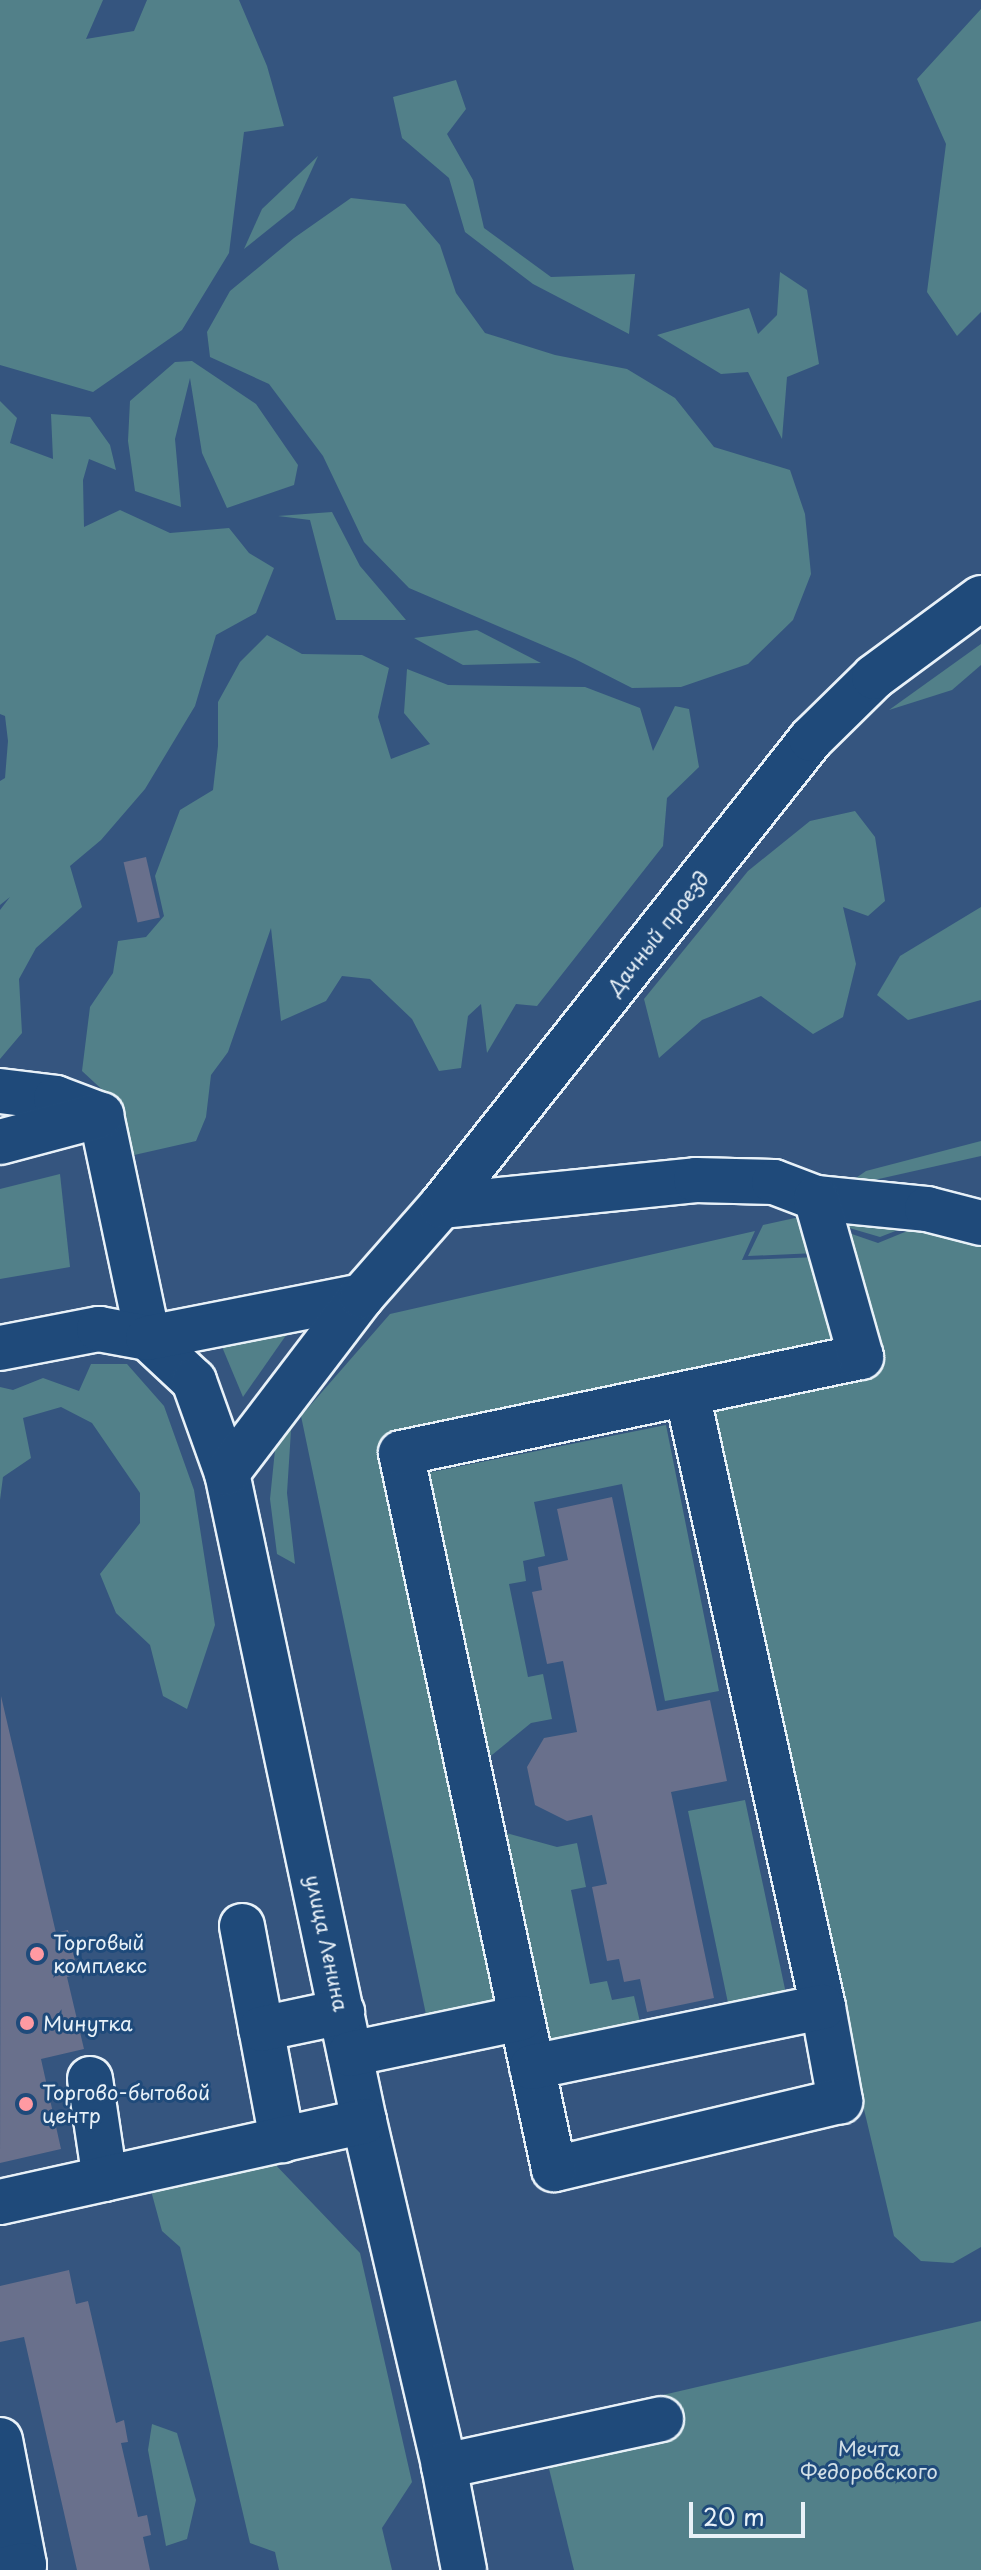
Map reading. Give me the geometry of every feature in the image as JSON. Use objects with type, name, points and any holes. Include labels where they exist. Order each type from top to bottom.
[{"type":"street","name":"Дачный проезд","points":[[227,1473],[362,1296],[441,1206],[811,739],[874,677],[981,598]]},
{"type":"street","points":[[0,1091],[56,1098],[101,1115]]},
{"type":"street","points":[[0,1142],[101,1115]]},
{"type":"street","points":[[101,1115],[148,1338]]},
{"type":"street","points":[[441,1206],[696,1180],[774,1182],[816,1198],[927,1209],[981,1223]]},
{"type":"street","points":[[687,1394],[823,2007],[840,2101],[554,2169],[401,1453],[861,1357],[816,1198]]},
{"type":"street","points":[[0,1348],[99,1329],[148,1338],[362,1296]]},
{"type":"street","name":"улица Ленина","points":[[148,1338],[194,1381],[227,1473],[364,2121],[444,2466],[464,2570]]},
{"type":"street","points":[[242,1926],[282,2140]]},
{"type":"street","points":[[532,2067],[823,2007]]},
{"type":"street","points":[[261,2029],[346,2033],[521,2018]]},
{"type":"street","points":[[90,2079],[105,2179]]},
{"type":"street","points":[[0,2202],[364,2121]]},
{"type":"street","points":[[444,2466],[661,2419]]},
{"type":"street","points":[[0,2440],[24,2565],[3,2570]]},
{"type":"green space","points":[[0,0],[103,0],[86,39],[134,31],[147,0],[239,0],[267,66],[284,126],[244,132],[229,253],[182,330],[93,392],[0,365]]},
{"type":"green space","points":[[981,9],[981,312],[957,336],[927,292],[946,144],[917,79]]},
{"type":"green space","points":[[456,80],[466,109],[447,134],[473,180],[484,228],[551,277],[635,274],[629,334],[533,284],[465,232],[449,178],[402,138],[393,97]]},
{"type":"green space","points":[[318,156],[294,209],[244,249],[262,209]]},
{"type":"green space","points":[[351,198],[405,204],[440,245],[456,293],[485,333],[555,355],[627,369],[675,398],[714,447],[790,470],[805,514],[811,574],[793,620],[748,664],[681,687],[632,688],[575,659],[409,588],[364,542],[323,456],[269,384],[210,357],[207,332],[230,291],[294,238]]},
{"type":"green space","points":[[780,272],[807,290],[819,364],[787,377],[782,439],[748,372],[721,374],[657,335],[749,308],[758,334],[777,315]]},
{"type":"green space","points":[[192,361],[256,404],[298,465],[294,485],[227,508],[202,453],[190,378],[175,439],[181,507],[135,491],[128,441],[130,401],[175,362]]},
{"type":"green space","points":[[0,401],[17,418],[10,443],[53,459],[51,414],[90,417],[110,445],[116,470],[89,459],[83,480],[84,527],[120,510],[170,533],[229,528],[249,553],[274,568],[256,613],[216,635],[195,706],[145,789],[101,840],[70,866],[82,907],[36,948],[19,979],[22,1033],[0,1059],[0,910],[10,897],[0,905],[0,781],[5,778],[8,741],[5,716],[0,714]]},
{"type":"green space","points":[[332,512],[360,566],[406,620],[336,620],[310,520],[278,516]]},
{"type":"green space","points":[[477,630],[541,663],[463,665],[414,638]]},
{"type":"green space","points":[[267,635],[302,654],[362,655],[389,668],[378,717],[391,759],[430,744],[404,713],[407,669],[448,685],[585,687],[640,708],[653,751],[675,706],[689,709],[699,767],[667,798],[663,846],[537,1006],[516,1004],[487,1053],[481,1004],[468,1016],[461,1068],[439,1071],[412,1019],[370,979],[342,976],[326,1001],[281,1021],[271,928],[228,1052],[211,1075],[206,1117],[196,1141],[121,1158],[108,1095],[82,1071],[90,1007],[113,973],[118,941],[146,937],[164,916],[155,876],[180,810],[213,790],[218,746],[218,702],[240,662]]},
{"type":"green space","points":[[981,644],[981,665],[952,690],[889,710]]},
{"type":"green space","points":[[855,811],[875,837],[885,901],[868,916],[843,907],[856,964],[843,1017],[813,1034],[761,996],[702,1020],[659,1058],[644,999],[748,871],[810,821]]},
{"type":"green space","points":[[981,907],[981,1000],[908,1020],[877,995],[900,956]]},
{"type":"green space","points":[[981,1141],[981,1156],[843,1187],[866,1171]]},
{"type":"green space","points":[[60,1174],[70,1267],[0,1279],[0,1189]]},
{"type":"green space","points":[[895,1196],[916,1223],[880,1237],[846,1227],[816,1253],[748,1256],[763,1225]]},
{"type":"green space","points":[[922,1225],[981,1230],[981,2247],[953,2263],[921,2261],[894,2236],[696,1401],[865,1361],[846,1232],[878,1243]]},
{"type":"green space","points":[[755,1231],[742,1260],[819,1257],[844,1355],[392,1449],[508,2007],[428,2024],[301,1416],[390,1314]]},
{"type":"green space","points":[[289,1331],[243,1397],[220,1342]]},
{"type":"green space","points":[[91,1364],[127,1364],[164,1406],[194,1490],[215,1625],[187,1709],[163,1696],[150,1645],[116,1613],[100,1574],[140,1523],[140,1493],[92,1423],[61,1407],[23,1418],[31,1458],[3,1477],[0,1500],[0,1387],[13,1390],[43,1378],[79,1391]]},
{"type":"green space","points":[[292,1415],[287,1493],[295,1564],[277,1554],[270,1499],[275,1450]]},
{"type":"green space","points":[[666,1425],[719,1691],[665,1701],[622,1484],[534,1502],[545,1556],[523,1561],[526,1581],[509,1584],[528,1677],[543,1674],[552,1719],[531,1723],[476,1768],[417,1475]]},
{"type":"green space","points":[[745,1800],[789,2008],[536,2060],[488,1828],[557,1847],[577,1843],[586,1887],[571,1890],[590,1984],[607,1981],[612,2000],[634,1996],[640,2022],[728,2003],[688,1811]]},
{"type":"green space","points":[[270,2159],[360,2253],[412,2482],[382,2528],[392,2570],[279,2570],[275,2552],[250,2543],[180,2247],[162,2231],[150,2187]]},
{"type":"green space","name":"Мечта Федоровского","points":[[981,2321],[981,2570],[574,2570],[538,2424]]},
{"type":"green space","points":[[152,2424],[177,2433],[196,2500],[187,2539],[166,2546],[148,2450]]},
{"type":"building","points":[[146,857],[160,917],[138,923],[124,862]]},
{"type":"building","points":[[612,1497],[657,1711],[710,1700],[727,1781],[671,1792],[714,1998],[647,2012],[640,1979],[624,1982],[619,1959],[607,1961],[592,1887],[607,1884],[592,1815],[567,1821],[535,1805],[527,1767],[544,1738],[577,1732],[563,1661],[547,1664],[532,1592],[542,1590],[538,1567],[568,1560],[557,1509]]},
{"type":"building","points":[[1,1696],[56,1933],[68,1930],[78,1974],[67,1977],[84,2049],[41,2059],[61,2149],[0,2163]]},
{"type":"building","points":[[69,2270],[76,2304],[88,2301],[116,2423],[124,2420],[128,2442],[121,2443],[138,2517],[147,2515],[151,2535],[143,2537],[150,2570],[77,2570],[24,2337],[0,2342],[0,2286]]},
{"type":"place","name":"Торговый комплекс","points":[[37,1954]]},
{"type":"place","name":"Минутка","points":[[27,2023]]},
{"type":"place","name":"Торгово-бытовой центр","points":[[26,2104]]}]
